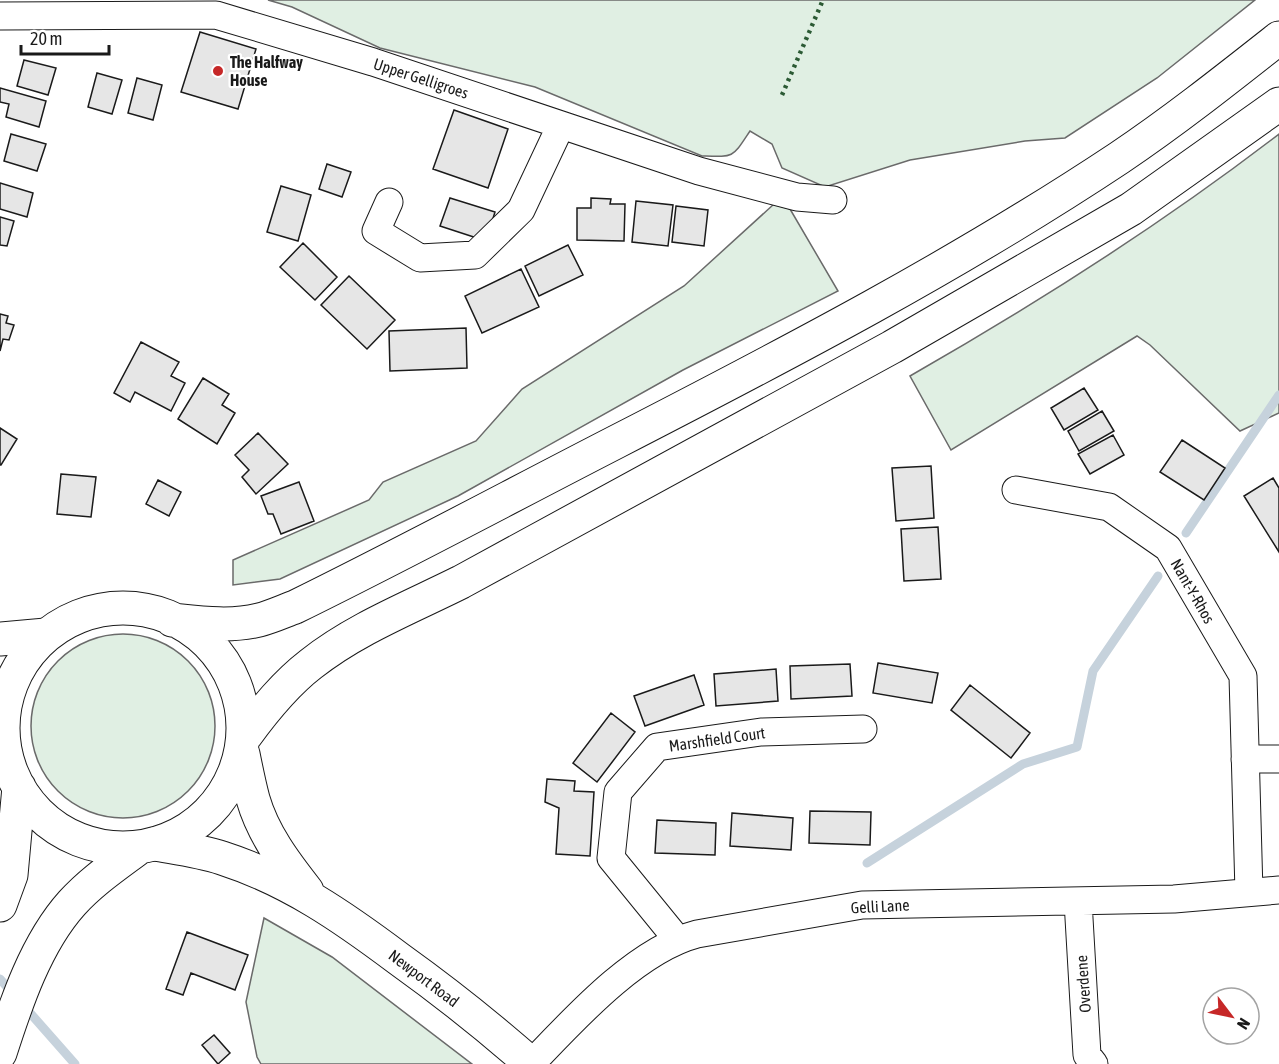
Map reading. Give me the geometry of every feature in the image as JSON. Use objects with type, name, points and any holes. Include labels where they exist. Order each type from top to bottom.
[{"type":"main road","points":[[0,905],[11,875],[9,768],[3,725],[6,702],[12,681],[34,646],[62,623],[101,610],[117,609],[135,610],[172,620],[211,624],[247,622],[261,620],[295,607],[823,334],[1004,230],[1119,158],[1279,38]]},
{"type":"main road","points":[[0,1053],[25,982],[54,928],[71,904],[102,874],[147,846],[172,837],[204,816],[229,787],[244,744],[283,689],[330,650],[461,582],[892,347],[1131,209],[1279,104]]},
{"type":"main road","name":"Newport Road","points":[[172,620],[198,635],[218,654],[238,692],[243,713],[244,744],[253,799],[260,819],[276,849],[312,897]]},
{"type":"main road","points":[[0,639],[46,635]]},
{"type":"main road","name":"Newport Road","points":[[9,768],[32,806],[45,818],[74,836],[108,847],[147,846],[203,852],[256,871],[312,897],[416,971],[531,1064]]},
{"type":"street","name":"Upper Gelligroes","points":[[0,16],[216,15],[374,62],[699,171],[797,197],[832,200]]},
{"type":"street","points":[[388,201],[376,231],[393,242],[420,258],[475,255],[520,210],[561,125]]},
{"type":"street","name":"Nant-Y-Rhos","points":[[1016,490],[1109,507],[1168,548],[1243,676],[1249,892]]},
{"type":"street","name":"Marshfield Court","points":[[677,939],[611,858],[618,792],[657,747],[761,732],[863,729]]},
{"type":"street","points":[[1245,759],[1279,759]]},
{"type":"street","name":"Gelli Lane","points":[[531,1064],[591,1003],[644,960],[677,939],[697,934],[862,905],[1174,899],[1279,890]]},
{"type":"street","name":"Overdene","points":[[1078,901],[1087,1055],[1094,1064]]},
{"type":"green space","points":[[268,0],[1255,0],[1157,78],[1065,138],[1025,141],[910,160],[825,187],[782,168],[772,144],[750,131],[732,154],[702,156],[535,87],[380,48],[292,7]]},
{"type":"green space","points":[[1279,134],[1279,413],[1240,431],[1150,345],[1137,336],[951,450],[910,376],[1005,320],[1145,231]]},
{"type":"green space","points":[[774,204],[790,209],[838,291],[683,370],[458,496],[280,579],[233,585],[233,560],[369,500],[383,482],[476,441],[522,389],[684,286]]},
{"type":"green space","points":[[123,634],[141,635],[158,641],[174,649],[188,661],[200,675],[208,691],[214,708],[214,744],[208,761],[200,777],[188,791],[174,803],[158,811],[141,817],[123,818],[105,817],[88,811],[72,803],[58,791],[46,777],[38,761],[32,744],[31,726],[32,708],[38,691],[46,675],[58,661],[72,649],[88,641],[105,635]]},
{"type":"green space","points":[[264,918],[332,957],[472,1064],[261,1064],[257,1057],[246,1002]]},
{"type":"building","points":[[200,32],[256,49],[238,109],[181,92]]},
{"type":"building","points":[[24,60],[56,68],[48,95],[17,86]]},
{"type":"building","points":[[97,73],[122,80],[112,114],[88,107]]},
{"type":"building","points":[[137,78],[162,85],[153,120],[128,113]]},
{"type":"building","points":[[0,88],[46,101],[39,127],[6,117],[9,104],[0,102]]},
{"type":"building","points":[[454,110],[508,129],[488,188],[433,169]]},
{"type":"building","points":[[11,134],[46,144],[37,171],[4,161]]},
{"type":"building","points":[[327,164],[351,172],[342,197],[319,189]]},
{"type":"building","points":[[0,183],[33,193],[27,217],[0,209]]},
{"type":"building","points":[[281,186],[311,195],[298,241],[267,232]]},
{"type":"building","points":[[450,198],[495,212],[486,241],[440,226]]},
{"type":"building","points":[[591,198],[611,199],[610,204],[625,204],[624,241],[577,240],[577,208],[591,208]]},
{"type":"building","points":[[636,201],[673,205],[668,246],[632,242]]},
{"type":"building","points":[[676,206],[708,210],[704,246],[672,242]]},
{"type":"building","points":[[0,217],[14,221],[7,246],[0,245]]},
{"type":"building","points":[[303,243],[337,277],[315,300],[280,267]]},
{"type":"building","points":[[568,245],[583,275],[539,296],[525,266]]},
{"type":"building","points":[[521,269],[539,307],[482,333],[465,296]]},
{"type":"building","points":[[349,276],[395,320],[367,349],[321,305]]},
{"type":"building","points":[[0,314],[8,316],[6,323],[14,325],[9,340],[3,339],[0,351]]},
{"type":"building","points":[[466,328],[467,368],[390,371],[389,331]]},
{"type":"building","points":[[141,342],[179,362],[171,376],[185,383],[171,411],[135,392],[130,402],[114,393]]},
{"type":"building","points":[[203,378],[229,394],[222,405],[235,413],[217,444],[178,419]]},
{"type":"building","points":[[1084,388],[1098,410],[1064,430],[1051,408]]},
{"type":"building","points":[[1102,411],[1114,431],[1079,451],[1068,431]]},
{"type":"building","points":[[0,428],[17,439],[1,465],[0,465]]},
{"type":"building","points":[[258,433],[288,464],[256,494],[242,477],[249,470],[235,455]]},
{"type":"building","points":[[1113,435],[1124,455],[1090,474],[1078,454]]},
{"type":"building","points":[[1182,440],[1225,468],[1204,500],[1160,472]]},
{"type":"building","points":[[931,466],[934,518],[896,521],[892,468]]},
{"type":"building","points":[[61,474],[96,477],[91,517],[57,514]]},
{"type":"building","points":[[1273,478],[1279,488],[1279,552],[1244,496]]},
{"type":"building","points":[[158,480],[181,492],[169,516],[146,504]]},
{"type":"building","points":[[299,482],[314,521],[281,534],[273,514],[268,514],[261,496]]},
{"type":"building","points":[[938,527],[941,579],[904,581],[901,529]]},
{"type":"building","points":[[878,663],[938,673],[932,703],[873,693]]},
{"type":"building","points":[[850,664],[852,696],[791,699],[790,666]]},
{"type":"building","points":[[776,669],[778,701],[716,706],[714,674]]},
{"type":"building","points":[[694,675],[704,705],[645,726],[634,696]]},
{"type":"building","points":[[970,685],[1030,733],[1011,758],[951,710]]},
{"type":"building","points":[[611,713],[635,732],[597,782],[573,763]]},
{"type":"building","points":[[547,779],[575,781],[574,791],[594,792],[590,856],[556,854],[559,808],[545,802]]},
{"type":"building","points":[[810,811],[871,812],[870,845],[809,843]]},
{"type":"building","points":[[732,813],[793,818],[791,850],[730,846]]},
{"type":"building","points":[[657,820],[716,823],[715,855],[655,853]]},
{"type":"building","points":[[187,932],[248,955],[235,990],[191,973],[183,995],[166,989]]},
{"type":"building","points":[[214,1035],[230,1053],[218,1064],[202,1045]]},
{"type":"waterway","points":[[1186,533],[1279,395]]},
{"type":"waterway","points":[[867,863],[1023,764],[1077,747],[1093,671],[1158,576]]},
{"type":"waterway","points":[[0,979],[14,995]]},
{"type":"waterway","points":[[23,1005],[75,1064]]},
{"type":"hedge","points":[[782,95],[823,0]]},
{"type":"place","name":"The Halfway House","points":[[218,71]]}]
